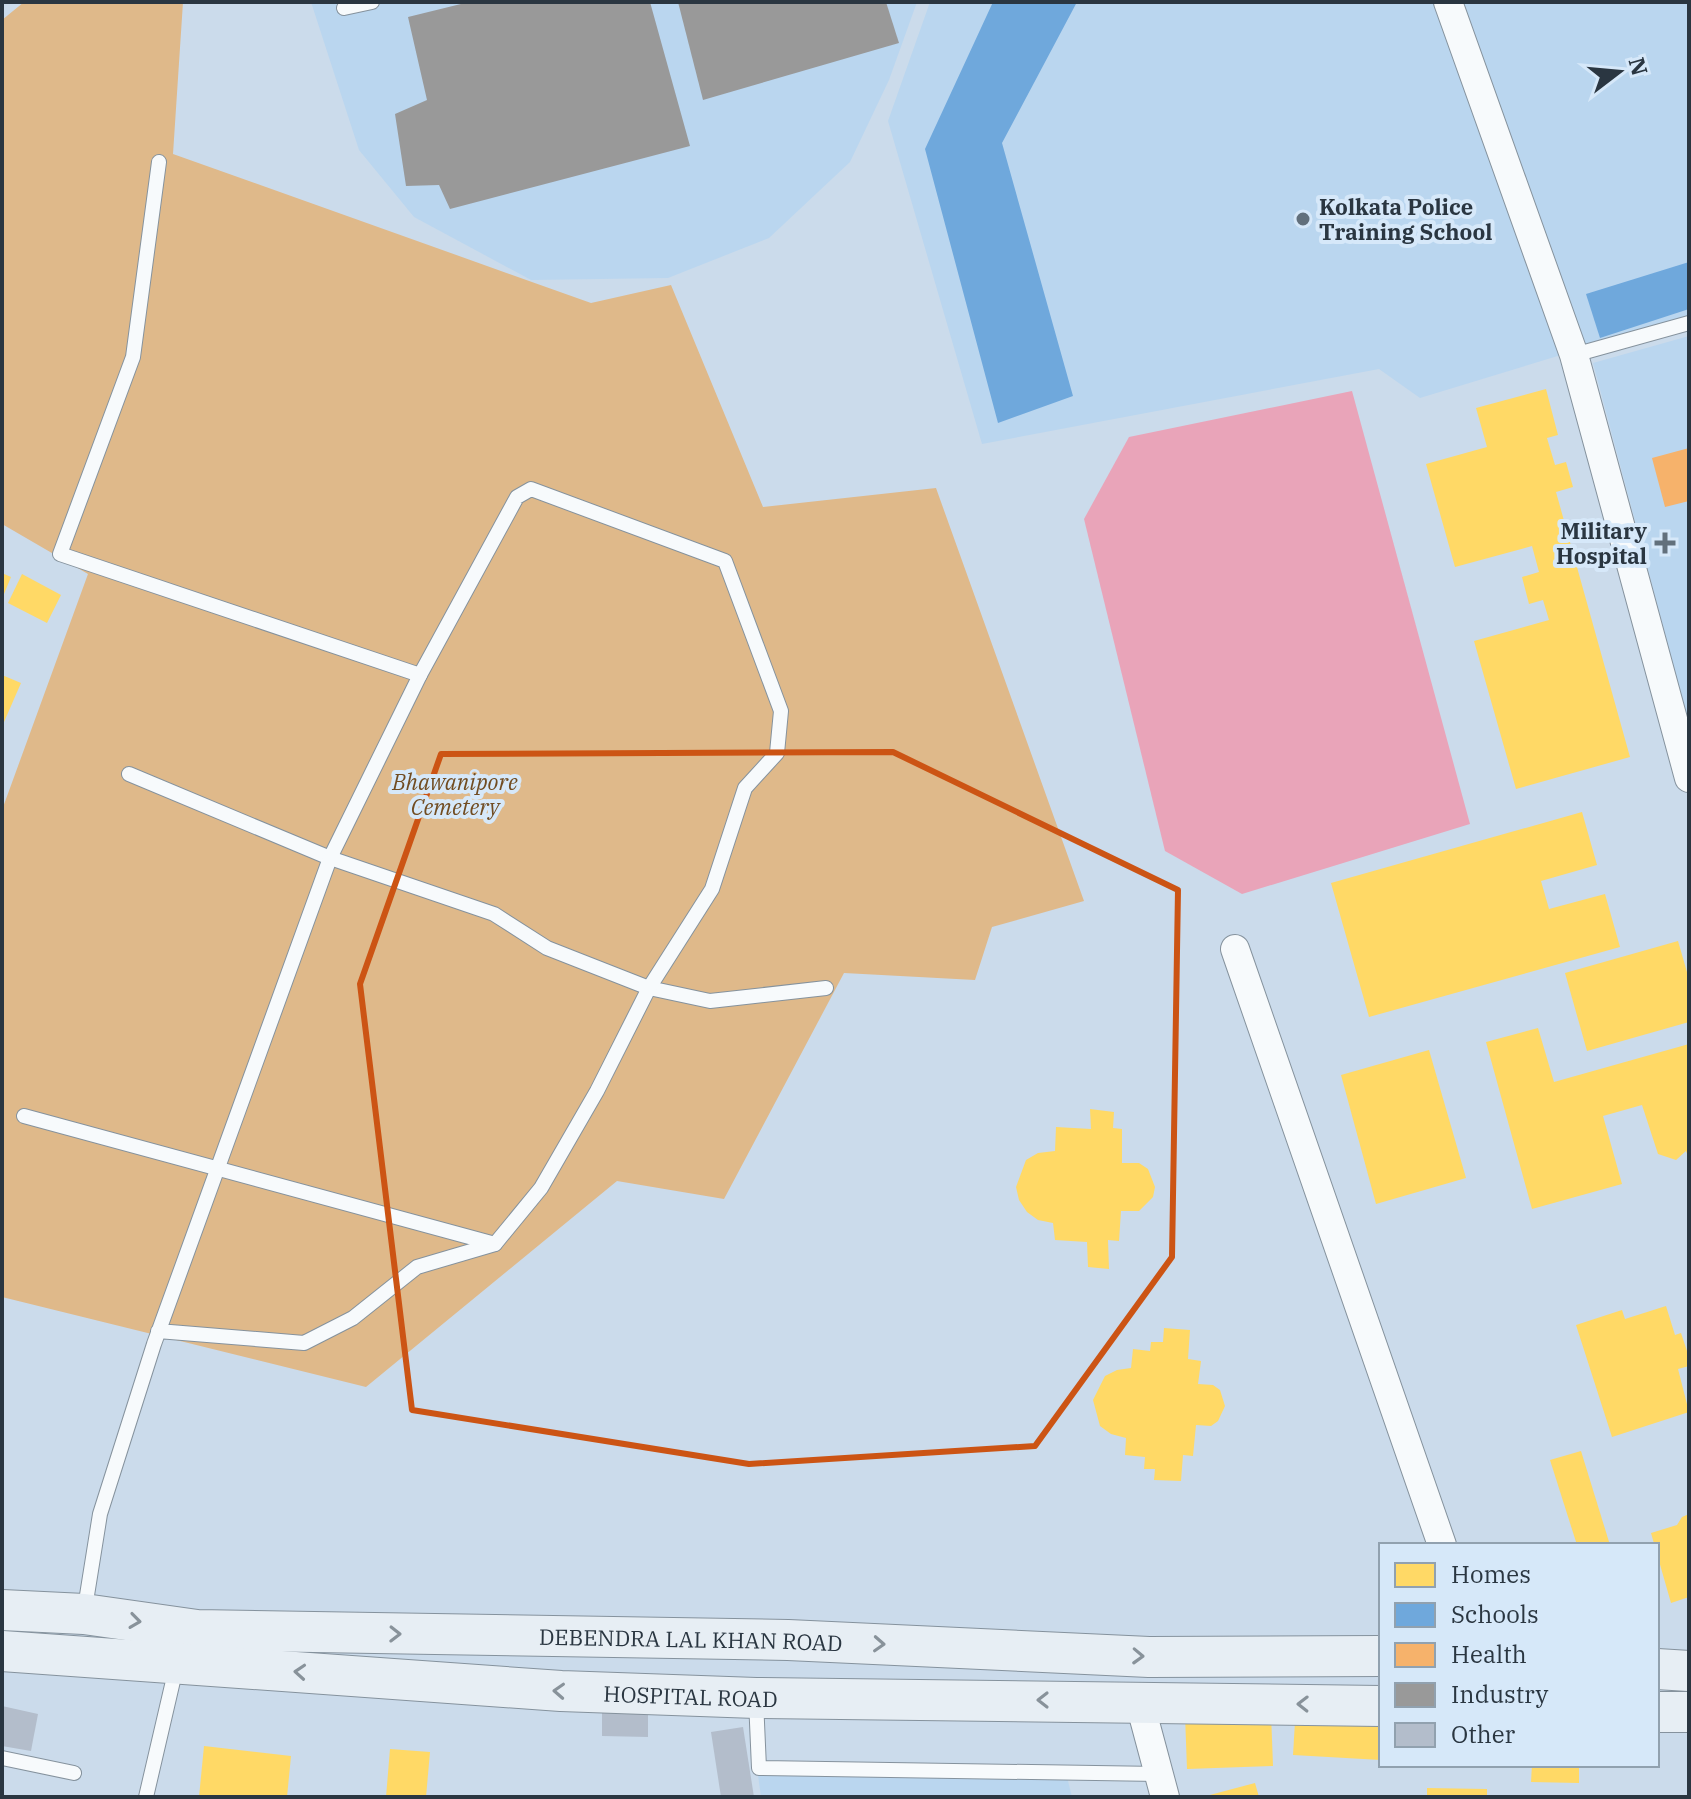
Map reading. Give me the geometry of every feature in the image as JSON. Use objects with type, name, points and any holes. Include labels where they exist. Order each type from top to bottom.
[{"type":"main road","name":"DEBENDRA LAL KHAN ROAD","points":[[2,1610],[84,1614],[197,1630],[788,1640],[1149,1657],[1379,1656]]},
{"type":"main road","name":"HOSPITAL ROAD","points":[[2,1651],[561,1691],[756,1698],[1139,1700],[1379,1706]]},
{"type":"main road","points":[[1659,1669],[1689,1671]]},
{"type":"main road","points":[[1659,1712],[1689,1712]]},
{"type":"street","points":[[1448,2],[1574,355],[1689,778]]},
{"type":"street","points":[[1235,949],[1441,1543]]},
{"type":"street","points":[[1139,1700],[1162,1786]]},
{"type":"lane","points":[[344,8],[372,2]]},
{"type":"lane","points":[[159,162],[133,357],[60,554],[420,675]]},
{"type":"lane","points":[[1574,355],[1689,323]]},
{"type":"lane","points":[[84,1614],[100,1514],[158,1331],[330,858],[420,675],[517,497],[531,489],[725,561],[781,711],[777,753],[745,788],[712,889],[649,988],[597,1091],[541,1188],[495,1244],[417,1267],[353,1318],[304,1343],[158,1331]]},
{"type":"lane","points":[[129,774],[330,858],[494,914],[547,948],[649,988],[710,1001],[826,988]]},
{"type":"lane","points":[[24,1116],[495,1244]]},
{"type":"lane","points":[[146,1797],[177,1663]]},
{"type":"lane","points":[[756,1698],[759,1768],[1162,1786]]},
{"type":"lane","points":[[2,1758],[74,1773]]},
{"type":"highlighted area","points":[[893,752],[1178,890],[1172,1257],[1035,1446],[749,1464],[412,1410],[360,984],[441,754]]},
{"type":"shaded area","points":[[311,2],[917,2],[889,80],[850,162],[769,238],[668,278],[531,280],[414,217],[359,150]]},
{"type":"shaded area","name":"Kolkata Police Training School","points":[[930,2],[1689,2],[1689,316],[1420,398],[1379,369],[982,444],[888,121]]},
{"type":"shaded area","name":"Military Hospital","points":[[1689,336],[1689,724],[1593,363]]},
{"type":"shaded area","points":[[1352,391],[1470,824],[1242,894],[1165,851],[1084,519],[1129,437]]},
{"type":"shaded area","points":[[758,1775],[1067,1777],[1072,1797],[761,1797]]},
{"type":"green space","name":"Bhawanipore Cemetery","points":[[24,2],[183,2],[173,154],[591,303],[671,285],[763,507],[936,488],[1084,901],[992,927],[975,980],[844,973],[724,1199],[617,1181],[366,1387],[2,1297],[2,810],[88,574],[2,524],[2,20]]},
{"type":"building: Homes","points":[[1546,389],[1558,435],[1547,438],[1555,465],[1566,462],[1573,487],[1556,492],[1630,757],[1516,789],[1474,641],[1549,620],[1543,600],[1529,604],[1522,577],[1539,572],[1532,546],[1455,567],[1426,464],[1487,447],[1476,408]]},
{"type":"building: Homes","points":[[2,573],[11,577],[2,599]]},
{"type":"building: Homes","points":[[22,574],[61,595],[47,623],[8,603]]},
{"type":"building: Homes","points":[[2,675],[21,683],[4,722],[2,721]]},
{"type":"building: Homes","points":[[1582,812],[1597,865],[1541,881],[1549,909],[1605,894],[1620,947],[1369,1017],[1331,883]]},
{"type":"building: Homes","points":[[1678,941],[1689,979],[1689,1022],[1587,1051],[1565,973]]},
{"type":"building: Homes","points":[[1538,1028],[1554,1082],[1689,1044],[1689,1159],[1686,1151],[1676,1160],[1658,1154],[1642,1105],[1603,1116],[1622,1184],[1532,1209],[1486,1042]]},
{"type":"building: Homes","points":[[1429,1050],[1466,1178],[1376,1204],[1341,1075]]},
{"type":"building: Homes","points":[[1090,1109],[1114,1112],[1113,1128],[1122,1129],[1122,1163],[1139,1163],[1148,1169],[1155,1187],[1153,1197],[1139,1211],[1121,1211],[1119,1241],[1108,1240],[1109,1269],[1088,1267],[1087,1242],[1055,1240],[1053,1223],[1038,1220],[1027,1212],[1019,1200],[1016,1187],[1026,1160],[1038,1153],[1055,1151],[1056,1127],[1091,1129]]},
{"type":"building: Homes","points":[[1666,1306],[1675,1335],[1681,1333],[1689,1357],[1689,1366],[1678,1369],[1689,1412],[1612,1437],[1576,1325],[1622,1310],[1625,1319]]},
{"type":"building: Homes","points":[[1164,1328],[1190,1330],[1188,1359],[1201,1361],[1198,1384],[1213,1385],[1220,1390],[1225,1406],[1218,1421],[1211,1426],[1196,1425],[1193,1456],[1183,1455],[1181,1481],[1154,1480],[1155,1469],[1144,1469],[1145,1457],[1125,1455],[1126,1438],[1111,1434],[1100,1426],[1093,1400],[1105,1376],[1131,1368],[1133,1349],[1150,1351],[1151,1342],[1163,1342]]},
{"type":"building: Homes","points":[[1581,1451],[1609,1543],[1576,1543],[1550,1460]]},
{"type":"building: Homes","points":[[1689,1514],[1689,1597],[1671,1603],[1659,1561],[1659,1543],[1654,1543],[1651,1533],[1677,1525],[1682,1517]]},
{"type":"building: Homes","points":[[1296,1705],[1379,1709],[1379,1760],[1293,1755]]},
{"type":"building: Homes","points":[[1271,1713],[1273,1766],[1187,1769],[1185,1715]]},
{"type":"building: Homes","points":[[204,1746],[291,1756],[287,1797],[199,1797]]},
{"type":"building: Homes","points":[[390,1749],[430,1752],[426,1797],[386,1797]]},
{"type":"building: Homes","points":[[1532,1767],[1579,1767],[1579,1783],[1531,1782]]},
{"type":"building: Homes","points":[[1255,1783],[1259,1797],[1206,1797],[1206,1796]]},
{"type":"building: Homes","points":[[1427,1788],[1487,1789],[1487,1797],[1427,1797]]},
{"type":"building: Schools","points":[[993,2],[1077,2],[1002,143],[1073,396],[998,423],[925,149]]},
{"type":"building: Schools","points":[[1689,262],[1689,309],[1600,338],[1586,294]]},
{"type":"building: Health","points":[[1689,448],[1689,501],[1665,507],[1652,458]]},
{"type":"building: Industry","points":[[469,2],[650,2],[690,146],[450,209],[439,185],[406,186],[395,114],[427,100],[408,17]]},
{"type":"building: Industry","points":[[678,2],[886,2],[899,43],[703,100]]},
{"type":"building: Other","points":[[602,1702],[648,1702],[648,1737],[602,1736]]},
{"type":"building: Other","points":[[2,1706],[38,1714],[31,1751],[2,1746]]},
{"type":"building: Other","points":[[743,1727],[754,1797],[721,1797],[711,1732]]},
{"type":"place","name":"Kolkata Police Training School","points":[[1303,219]]},
{"type":"place","name":"Military Hospital","points":[[1665,543]]}]
